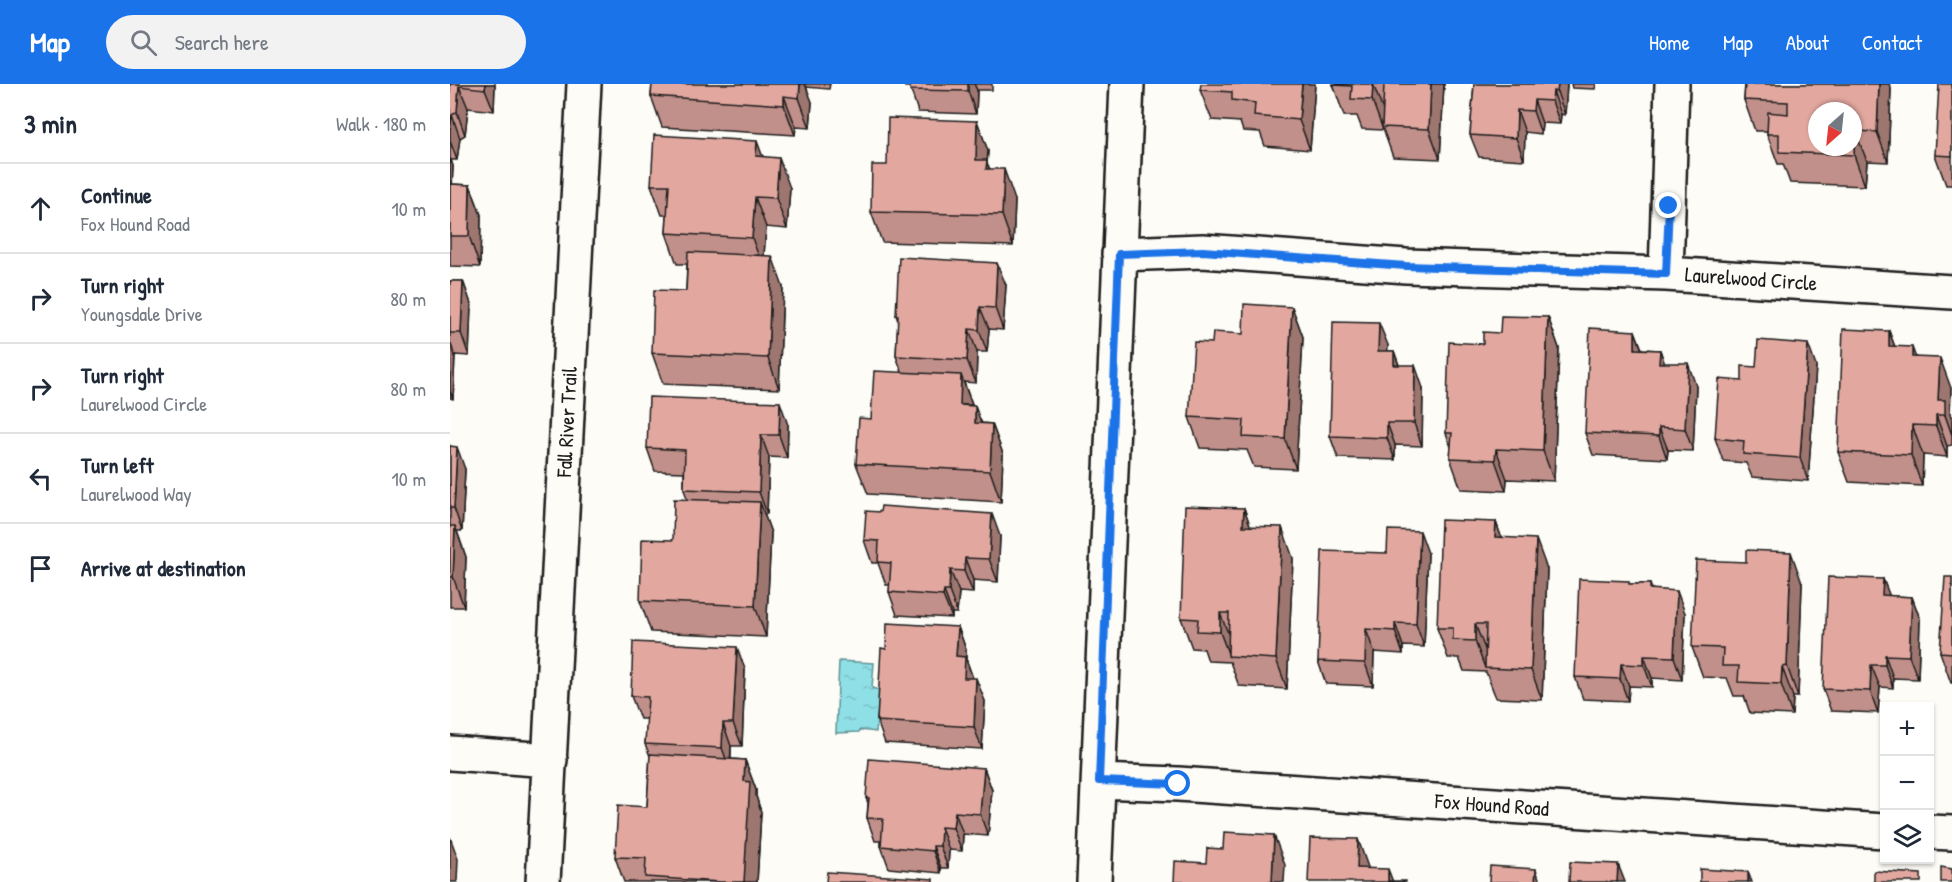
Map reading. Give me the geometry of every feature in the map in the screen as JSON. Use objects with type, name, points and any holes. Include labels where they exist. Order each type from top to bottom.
[{"type":"street","name":"Fall River Trail","points":[[543,882],[584,84]]},
{"type":"street","points":[[1094,882],[1127,84]]},
{"type":"street","points":[[1666,274],[1672,84]]},
{"type":"street","name":"Laurelwood Circle","points":[[1119,254],[1203,251],[1406,266],[1666,274],[1952,292]]},
{"type":"street","points":[[450,753],[550,760]]},
{"type":"street","name":"Fox Hound Road","points":[[1099,781],[1178,784],[1880,831]]},
{"type":"street","points":[[1934,832],[1952,833]]},
{"type":"water","points":[[839,661],[874,663],[872,688],[879,690],[876,732],[860,730],[859,732],[836,733]]},
{"type":"building","points":[[450,84],[486,84],[485,89],[459,86],[457,112],[452,115],[450,129]]},
{"type":"building","points":[[652,84],[800,84],[799,98],[784,96],[784,105],[651,96]]},
{"type":"building","points":[[910,84],[968,84],[968,91],[910,90]]},
{"type":"building","points":[[1201,84],[1302,84],[1299,120],[1254,116],[1255,103],[1232,100],[1232,92],[1200,90]]},
{"type":"building","points":[[1333,84],[1373,84],[1372,100],[1351,99],[1352,86]]},
{"type":"building","points":[[1384,84],[1431,84],[1429,129],[1382,127]]},
{"type":"building","points":[[1474,84],[1558,84],[1557,92],[1553,91],[1552,101],[1534,100],[1533,111],[1517,110],[1516,138],[1470,135]]},
{"type":"building","points":[[1745,84],[1879,84],[1877,132],[1862,131],[1862,102],[1808,102],[1808,153],[1779,152],[1779,134],[1767,134],[1768,112],[1788,114],[1788,102],[1744,100]]},
{"type":"building","points":[[1939,84],[1952,84],[1952,156],[1935,155]]},
{"type":"building","points":[[888,118],[977,121],[976,160],[987,160],[986,169],[1004,169],[1002,215],[871,212],[872,165],[887,165]]},
{"type":"building","points":[[654,135],[757,141],[756,156],[779,158],[776,198],[755,197],[752,238],[666,233],[669,185],[651,185]]},
{"type":"building","points":[[450,184],[470,185],[469,236],[450,236]]},
{"type":"building","points":[[688,252],[772,256],[768,358],[652,353],[654,290],[686,291]]},
{"type":"building","points":[[899,257],[997,263],[995,308],[980,307],[979,330],[969,329],[967,360],[896,356]]},
{"type":"building","points":[[450,281],[463,281],[461,333],[450,333]]},
{"type":"building","points":[[1244,304],[1292,307],[1285,439],[1243,437],[1244,420],[1189,417],[1194,342],[1212,343],[1213,332],[1243,334]]},
{"type":"building","points":[[1501,316],[1548,317],[1543,451],[1496,449],[1495,460],[1450,458],[1452,433],[1446,433],[1449,342],[1483,344],[1483,332],[1500,333]]},
{"type":"building","points":[[1333,322],[1379,323],[1378,351],[1394,351],[1394,365],[1415,365],[1414,423],[1387,423],[1387,438],[1330,436]]},
{"type":"building","points":[[1590,328],[1635,331],[1635,349],[1660,350],[1659,363],[1688,363],[1685,429],[1659,427],[1659,436],[1585,433]]},
{"type":"building","points":[[1843,329],[1889,331],[1889,346],[1912,347],[1912,357],[1940,358],[1938,400],[1945,400],[1945,415],[1936,415],[1936,426],[1912,425],[1911,455],[1838,452]]},
{"type":"building","points":[[1758,340],[1808,344],[1800,458],[1743,454],[1744,441],[1715,438],[1719,379],[1742,381],[1742,366],[1756,367]]},
{"type":"building","points":[[874,371],[961,375],[960,405],[975,406],[975,423],[992,424],[990,471],[856,464],[859,418],[871,419]]},
{"type":"building","points":[[649,397],[780,402],[779,435],[761,435],[759,492],[684,489],[685,450],[647,448]]},
{"type":"building","points":[[450,446],[457,447],[454,508],[450,508]]},
{"type":"building","points":[[674,499],[760,502],[755,606],[640,601],[642,539],[673,540]]},
{"type":"building","points":[[881,506],[992,514],[989,559],[965,558],[964,571],[950,570],[949,591],[944,591],[943,596],[889,592],[891,563],[878,562],[879,541],[864,540],[866,511],[880,512]]},
{"type":"building","points":[[1185,506],[1244,508],[1243,526],[1282,527],[1276,659],[1228,656],[1229,613],[1220,613],[1220,632],[1197,631],[1198,619],[1181,618]]},
{"type":"building","points":[[1441,520],[1496,522],[1495,537],[1536,539],[1531,670],[1485,668],[1486,624],[1475,624],[1475,641],[1453,640],[1453,628],[1437,628]]},
{"type":"building","points":[[450,526],[455,526],[453,577],[450,577]]},
{"type":"building","points":[[1388,530],[1420,531],[1416,624],[1395,623],[1395,631],[1366,629],[1365,663],[1318,661],[1322,551],[1387,553]]},
{"type":"building","points":[[1746,550],[1791,552],[1787,666],[1782,667],[1781,684],[1738,682],[1739,666],[1722,666],[1723,648],[1692,647],[1696,560],[1746,562]]},
{"type":"building","points":[[1828,577],[1883,579],[1882,595],[1912,597],[1909,656],[1885,655],[1885,665],[1871,665],[1870,691],[1823,689]]},
{"type":"building","points":[[1945,577],[1952,577],[1952,653],[1940,652]]},
{"type":"building","points":[[1579,579],[1629,581],[1629,584],[1650,584],[1650,589],[1677,591],[1674,657],[1644,656],[1644,665],[1621,664],[1620,679],[1575,677]]},
{"type":"building","points":[[887,623],[958,627],[956,656],[965,657],[964,678],[976,678],[974,727],[877,721],[881,648],[886,649]]},
{"type":"building","points":[[633,642],[737,647],[733,723],[723,723],[722,748],[645,744],[648,697],[631,696]]},
{"type":"building","points":[[650,754],[745,760],[744,781],[750,782],[744,882],[645,877],[646,858],[615,857],[618,805],[647,807]]},
{"type":"building","points":[[869,759],[984,768],[980,814],[955,812],[953,828],[941,827],[940,846],[933,846],[933,851],[881,846],[883,819],[867,818]]},
{"type":"building","points":[[1224,832],[1274,835],[1272,882],[1174,882],[1175,861],[1206,863],[1207,848],[1223,849]]},
{"type":"building","points":[[1310,838],[1358,839],[1357,868],[1388,869],[1388,881],[1406,882],[1308,882]]},
{"type":"building","points":[[1570,862],[1618,864],[1617,882],[1569,882]]},
{"type":"building","points":[[1490,866],[1536,869],[1535,882],[1489,882]]},
{"type":"building","points":[[1941,867],[1952,869],[1952,882],[1941,882]]},
{"type":"building","points":[[1700,869],[1748,872],[1748,882],[1700,882]]},
{"type":"building","points":[[1874,871],[1921,874],[1921,882],[1874,882]]},
{"type":"building","points":[[827,872],[933,879],[933,882],[826,882]]},
{"type":"route","points":[[1178,784],[1099,781],[1119,254],[1203,251],[1406,266],[1666,274],[1669,206]]}]
